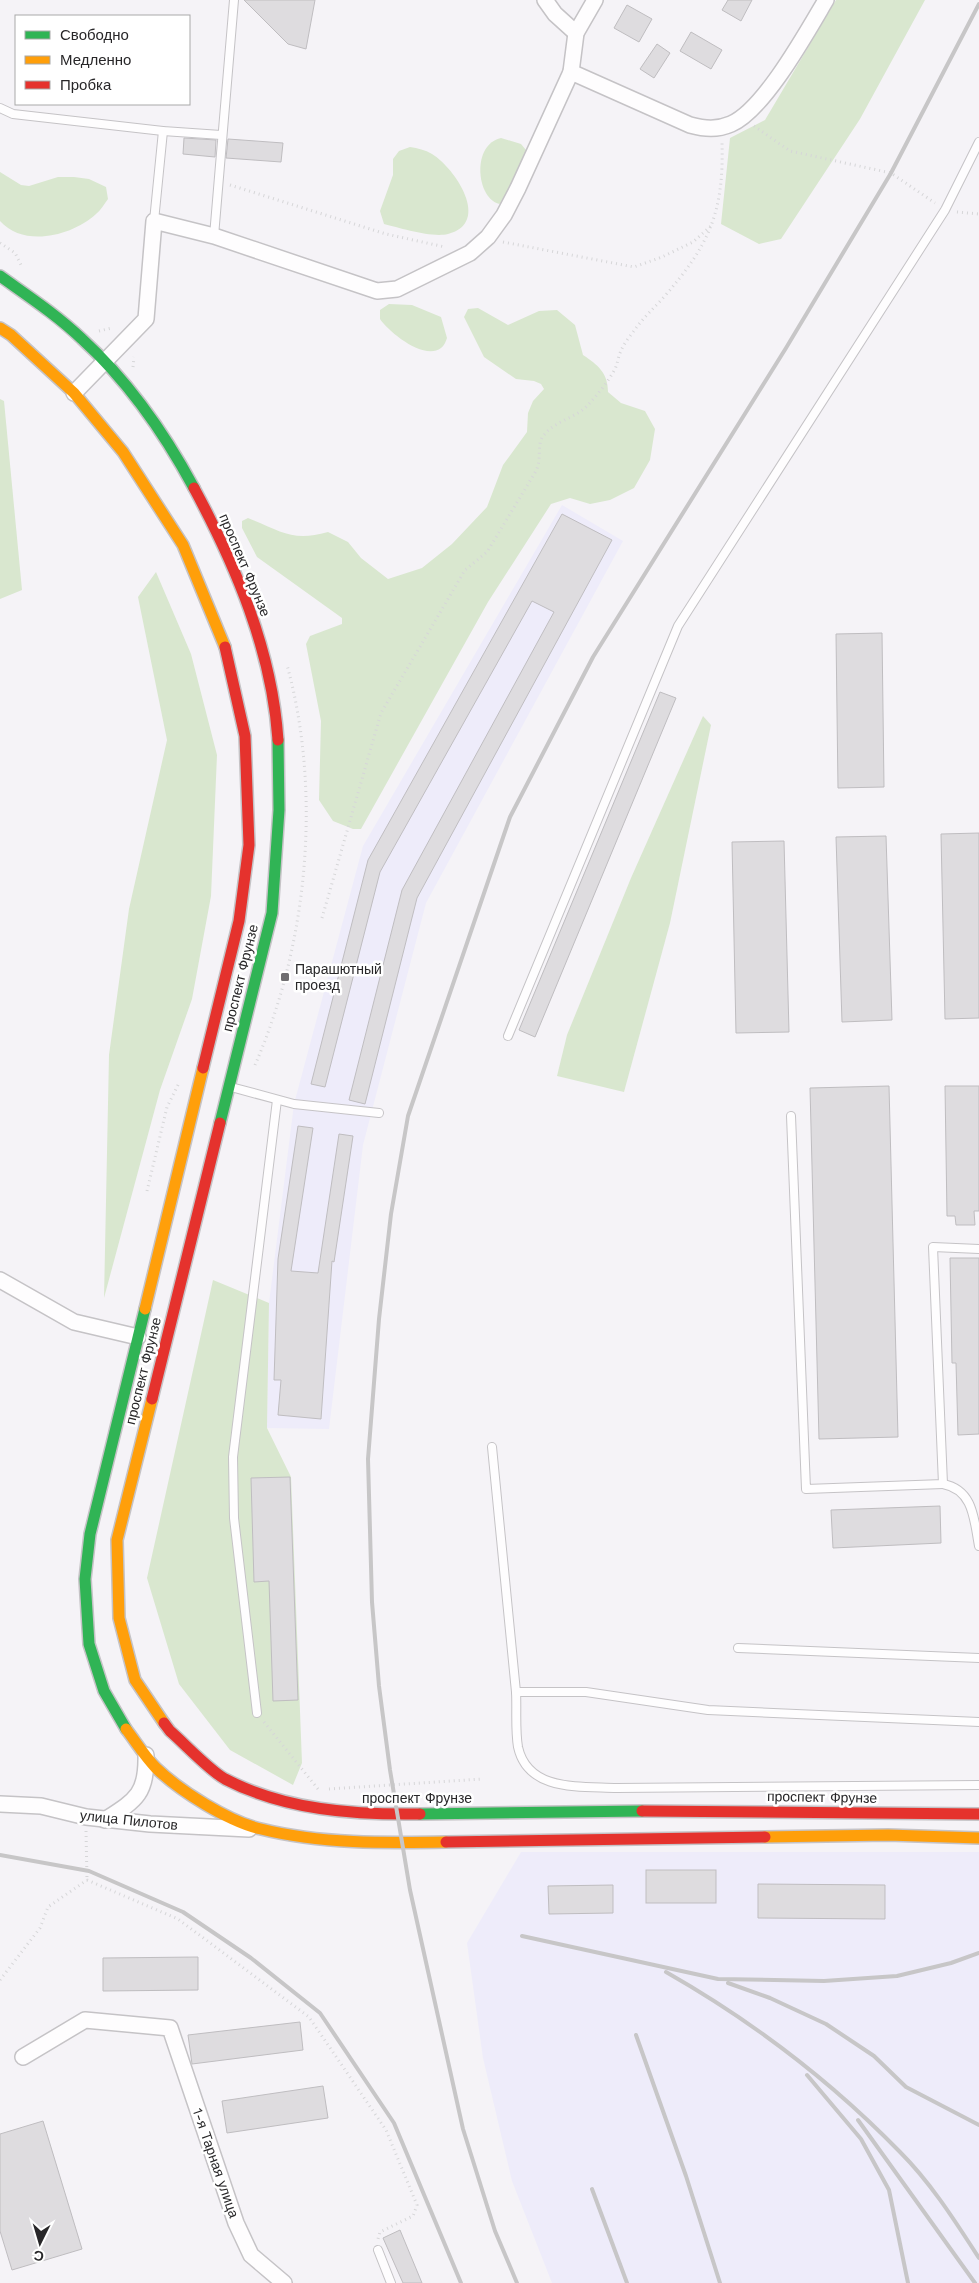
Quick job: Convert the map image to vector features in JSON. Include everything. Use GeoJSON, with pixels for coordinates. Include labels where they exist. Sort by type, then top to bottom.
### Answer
{"type":"FeatureCollection","features":[{"type":"Feature","properties":{"kind":"main road","name":"проспект Фрунзе"},"geometry":{"type":"LineString","coordinates":[[0,276],[57,318],[104,360],[138,401],[181,464],[223,544],[255,626],[274,706],[280,807],[272,913],[117,1540],[118,1618],[135,1680],[170,1731],[224,1778],[287,1803],[367,1815],[681,1811],[979,1814]]}},
{"type":"Feature","properties":{"kind":"main road","name":"проспект Фрунзе"},"geometry":{"type":"LineString","coordinates":[[0,328],[11,335],[74,393],[123,452],[183,545],[224,643],[245,736],[249,845],[239,921],[90,1534],[85,1579],[89,1644],[104,1691],[122,1724],[156,1768],[209,1807],[259,1829],[312,1838],[390,1843],[888,1835],[979,1838]]}},
{"type":"Feature","properties":{"kind":"street"},"geometry":{"type":"LineString","coordinates":[[545,0],[555,14],[576,33]]}},
{"type":"Feature","properties":{"kind":"street"},"geometry":{"type":"LineString","coordinates":[[74,393],[104,360],[146,319],[154,221],[214,236],[377,291],[387,292],[397,289],[470,252],[488,237],[504,215],[518,188],[571,72],[576,33],[595,0]]}},
{"type":"Feature","properties":{"kind":"street"},"geometry":{"type":"LineString","coordinates":[[571,72],[682,122],[708,129],[722,127],[733,123],[756,105],[771,86],[826,0]]}},
{"type":"Feature","properties":{"kind":"street"},"geometry":{"type":"LineString","coordinates":[[0,1280],[74,1322],[138,1337]]}},
{"type":"Feature","properties":{"kind":"street"},"geometry":{"type":"LineString","coordinates":[[105,1820],[131,1804],[141,1792],[147,1777],[146,1755]]}},
{"type":"Feature","properties":{"kind":"street","name":"улица Пилотов"},"geometry":{"type":"LineString","coordinates":[[0,1804],[41,1806],[105,1820],[259,1829]]}},
{"type":"Feature","properties":{"kind":"street","name":"1-я Тарная улица"},"geometry":{"type":"LineString","coordinates":[[23,2057],[85,2020],[170,2028],[236,2223],[250,2255],[284,2283]]}},
{"type":"Feature","properties":{"kind":"lane"},"geometry":{"type":"LineString","coordinates":[[214,236],[221,135],[226,108],[234,0]]}},
{"type":"Feature","properties":{"kind":"lane"},"geometry":{"type":"LineString","coordinates":[[0,108],[13,114],[163,131],[221,135]]}},
{"type":"Feature","properties":{"kind":"lane"},"geometry":{"type":"LineString","coordinates":[[154,221],[163,131]]}},
{"type":"Feature","properties":{"kind":"lane"},"geometry":{"type":"LineString","coordinates":[[508,1036],[678,626],[946,210],[979,142]]}},
{"type":"Feature","properties":{"kind":"lane"},"geometry":{"type":"LineString","coordinates":[[229,1086],[294,1104],[379,1113]]}},
{"type":"Feature","properties":{"kind":"lane"},"geometry":{"type":"LineString","coordinates":[[257,1714],[234,1518],[234,1457],[277,1100]]}},
{"type":"Feature","properties":{"kind":"lane"},"geometry":{"type":"LineString","coordinates":[[791,1116],[806,1489],[942,1484],[951,1486],[966,1496],[970,1504],[979,1546]]}},
{"type":"Feature","properties":{"kind":"lane"},"geometry":{"type":"LineString","coordinates":[[942,1484],[933,1247],[979,1249]]}},
{"type":"Feature","properties":{"kind":"lane"},"geometry":{"type":"LineString","coordinates":[[492,1447],[516,1692],[518,1747],[526,1765],[539,1778],[557,1784],[617,1788],[979,1785]]}},
{"type":"Feature","properties":{"kind":"lane"},"geometry":{"type":"LineString","coordinates":[[738,1648],[979,1658]]}},
{"type":"Feature","properties":{"kind":"lane"},"geometry":{"type":"LineString","coordinates":[[516,1692],[586,1692],[708,1710],[979,1722]]}},
{"type":"Feature","properties":{"kind":"lane"},"geometry":{"type":"LineString","coordinates":[[378,2250],[392,2283]]}},
{"type":"Feature","properties":{"kind":"path"},"geometry":{"type":"LineString","coordinates":[[741,117],[790,151],[891,173],[946,210],[979,214]]}},
{"type":"Feature","properties":{"kind":"path"},"geometry":{"type":"LineString","coordinates":[[322,918],[381,713],[465,570],[487,552],[536,471],[540,462],[539,447],[542,438],[554,426],[586,407],[608,381],[626,343],[637,327],[694,260],[708,238],[713,225],[721,188],[722,127]]}},
{"type":"Feature","properties":{"kind":"path"},"geometry":{"type":"LineString","coordinates":[[218,181],[386,234],[470,252]]}},
{"type":"Feature","properties":{"kind":"path"},"geometry":{"type":"LineString","coordinates":[[488,237],[508,244],[634,267],[662,257],[692,242],[713,225]]}},
{"type":"Feature","properties":{"kind":"path"},"geometry":{"type":"LineString","coordinates":[[0,243],[15,253],[24,270]]}},
{"type":"Feature","properties":{"kind":"path"},"geometry":{"type":"LineString","coordinates":[[257,1714],[318,1790],[482,1779]]}},
{"type":"Feature","properties":{"kind":"path"},"geometry":{"type":"LineString","coordinates":[[86,1817],[86,1880]]}},
{"type":"Feature","properties":{"kind":"path"},"geometry":{"type":"LineString","coordinates":[[0,1980],[40,1928],[48,1907],[86,1880]]}},
{"type":"Feature","properties":{"kind":"path"},"geometry":{"type":"LineString","coordinates":[[86,1880],[178,1920],[309,2017],[386,2130],[417,2205],[413,2216],[380,2232],[378,2250]]}},
{"type":"Feature","properties":{"kind":"shaded area"},"geometry":{"type":"Polygon","coordinates":[[[562,505],[623,541],[426,903],[363,1145],[329,1429],[267,1428],[269,1303],[294,1104],[363,846],[562,505]]]}},
{"type":"Feature","properties":{"kind":"shaded area"},"geometry":{"type":"Polygon","coordinates":[[[521,1852],[979,1852],[979,2283],[552,2283],[512,2181],[483,2058],[467,1943],[521,1852]]]}},
{"type":"Feature","properties":{"kind":"green space"},"geometry":{"type":"Polygon","coordinates":[[[836,0],[925,0],[860,119],[781,239],[759,244],[721,224],[730,138],[765,120],[836,0]]]}},
{"type":"Feature","properties":{"kind":"green space"},"geometry":{"type":"Polygon","coordinates":[[[501,138],[521,144],[526,150],[510,192],[501,204],[493,201],[487,194],[482,184],[480,173],[481,161],[485,151],[491,143],[501,138]]]}},
{"type":"Feature","properties":{"kind":"green space"},"geometry":{"type":"Polygon","coordinates":[[[410,147],[432,154],[441,161],[459,183],[465,195],[468,208],[467,219],[461,228],[448,234],[434,235],[384,224],[380,211],[393,175],[393,159],[399,151],[410,147]]]}},
{"type":"Feature","properties":{"kind":"green space"},"geometry":{"type":"Polygon","coordinates":[[[0,172],[21,185],[29,186],[58,177],[89,179],[106,187],[108,199],[96,214],[74,228],[48,236],[22,234],[10,229],[0,221],[0,172]]]}},
{"type":"Feature","properties":{"kind":"green space"},"geometry":{"type":"Polygon","coordinates":[[[389,304],[412,305],[441,317],[447,338],[443,346],[434,351],[426,351],[408,343],[391,331],[380,319],[380,310],[389,304]]]}},
{"type":"Feature","properties":{"kind":"green space"},"geometry":{"type":"Polygon","coordinates":[[[478,308],[508,325],[539,311],[557,310],[575,325],[583,355],[601,370],[608,385],[608,392],[621,403],[645,411],[655,429],[650,460],[634,488],[610,500],[590,504],[570,498],[551,504],[488,602],[361,829],[353,829],[333,821],[319,800],[321,721],[306,644],[310,636],[342,624],[342,618],[257,557],[242,528],[242,521],[248,518],[287,534],[305,536],[328,532],[348,542],[361,558],[388,579],[422,568],[452,544],[487,507],[503,465],[527,432],[528,413],[533,401],[544,389],[541,384],[534,381],[516,379],[484,357],[464,317],[468,309],[478,308]]]}},
{"type":"Feature","properties":{"kind":"green space"},"geometry":{"type":"Polygon","coordinates":[[[0,399],[4,401],[22,590],[0,599],[0,399]]]}},
{"type":"Feature","properties":{"kind":"green space"},"geometry":{"type":"Polygon","coordinates":[[[156,572],[191,654],[217,755],[211,896],[192,999],[160,1090],[104,1298],[109,1055],[129,909],[167,740],[138,597],[156,572]]]}},
{"type":"Feature","properties":{"kind":"green space"},"geometry":{"type":"Polygon","coordinates":[[[703,716],[711,725],[670,923],[624,1092],[557,1076],[567,1035],[631,878],[703,716]]]}},
{"type":"Feature","properties":{"kind":"green space"},"geometry":{"type":"Polygon","coordinates":[[[213,1280],[269,1303],[267,1428],[291,1477],[302,1763],[293,1785],[230,1750],[179,1684],[147,1578],[213,1280]]]}},
{"type":"Feature","properties":{"kind":"building"},"geometry":{"type":"Polygon","coordinates":[[[244,0],[315,0],[306,49],[288,44],[244,0]]]}},
{"type":"Feature","properties":{"kind":"building"},"geometry":{"type":"Polygon","coordinates":[[[728,0],[752,0],[741,21],[722,10],[728,0]]]}},
{"type":"Feature","properties":{"kind":"building"},"geometry":{"type":"Polygon","coordinates":[[[627,5],[652,19],[639,42],[614,28],[627,5]]]}},
{"type":"Feature","properties":{"kind":"building"},"geometry":{"type":"Polygon","coordinates":[[[691,32],[722,50],[711,69],[680,51],[691,32]]]}},
{"type":"Feature","properties":{"kind":"building"},"geometry":{"type":"Polygon","coordinates":[[[657,44],[670,53],[654,78],[640,69],[657,44]]]}},
{"type":"Feature","properties":{"kind":"building"},"geometry":{"type":"Polygon","coordinates":[[[184,138],[216,140],[215,157],[183,154],[184,138]]]}},
{"type":"Feature","properties":{"kind":"building"},"geometry":{"type":"Polygon","coordinates":[[[228,139],[283,143],[281,162],[226,158],[228,139]]]}},
{"type":"Feature","properties":{"kind":"building"},"geometry":{"type":"Polygon","coordinates":[[[562,514],[612,540],[417,898],[365,1104],[349,1100],[402,890],[554,612],[532,601],[380,872],[325,1087],[311,1084],[368,860],[562,514]]]}},
{"type":"Feature","properties":{"kind":"building"},"geometry":{"type":"Polygon","coordinates":[[[882,633],[884,787],[838,788],[836,634],[882,633]]]}},
{"type":"Feature","properties":{"kind":"building"},"geometry":{"type":"Polygon","coordinates":[[[660,692],[676,698],[535,1037],[519,1030],[660,692]]]}},
{"type":"Feature","properties":{"kind":"building"},"geometry":{"type":"Polygon","coordinates":[[[979,833],[979,1018],[945,1019],[941,834],[979,833]]]}},
{"type":"Feature","properties":{"kind":"building"},"geometry":{"type":"Polygon","coordinates":[[[886,836],[892,1020],[842,1022],[836,837],[886,836]]]}},
{"type":"Feature","properties":{"kind":"building"},"geometry":{"type":"Polygon","coordinates":[[[784,841],[789,1032],[736,1033],[732,842],[784,841]]]}},
{"type":"Feature","properties":{"kind":"building"},"geometry":{"type":"Polygon","coordinates":[[[889,1086],[898,1437],[819,1439],[810,1088],[889,1086]]]}},
{"type":"Feature","properties":{"kind":"building"},"geometry":{"type":"Polygon","coordinates":[[[945,1086],[979,1086],[979,1211],[974,1211],[975,1225],[956,1225],[955,1216],[947,1216],[945,1086]]]}},
{"type":"Feature","properties":{"kind":"building"},"geometry":{"type":"Polygon","coordinates":[[[298,1126],[313,1128],[291,1271],[318,1273],[339,1134],[353,1136],[334,1262],[332,1261],[321,1419],[278,1415],[281,1380],[274,1380],[278,1259],[298,1126]]]}},
{"type":"Feature","properties":{"kind":"building"},"geometry":{"type":"Polygon","coordinates":[[[950,1258],[979,1258],[979,1434],[958,1435],[956,1363],[952,1363],[950,1258]]]}},
{"type":"Feature","properties":{"kind":"building"},"geometry":{"type":"Polygon","coordinates":[[[290,1477],[298,1700],[273,1701],[269,1581],[254,1582],[251,1478],[290,1477]]]}},
{"type":"Feature","properties":{"kind":"building"},"geometry":{"type":"Polygon","coordinates":[[[940,1506],[941,1543],[833,1548],[831,1510],[940,1506]]]}},
{"type":"Feature","properties":{"kind":"building"},"geometry":{"type":"Polygon","coordinates":[[[646,1870],[716,1870],[716,1903],[646,1903],[646,1870]]]}},
{"type":"Feature","properties":{"kind":"building"},"geometry":{"type":"Polygon","coordinates":[[[758,1884],[885,1885],[885,1919],[758,1918],[758,1884]]]}},
{"type":"Feature","properties":{"kind":"building"},"geometry":{"type":"Polygon","coordinates":[[[613,1885],[613,1913],[549,1914],[548,1886],[613,1885]]]}},
{"type":"Feature","properties":{"kind":"building"},"geometry":{"type":"Polygon","coordinates":[[[198,1957],[198,1990],[103,1991],[103,1958],[198,1957]]]}},
{"type":"Feature","properties":{"kind":"building"},"geometry":{"type":"Polygon","coordinates":[[[300,2022],[303,2050],[192,2064],[188,2035],[300,2022]]]}},
{"type":"Feature","properties":{"kind":"building"},"geometry":{"type":"Polygon","coordinates":[[[323,2086],[328,2118],[227,2133],[222,2101],[323,2086]]]}},
{"type":"Feature","properties":{"kind":"building"},"geometry":{"type":"Polygon","coordinates":[[[43,2121],[82,2249],[12,2270],[0,2231],[0,2134],[43,2121]]]}},
{"type":"Feature","properties":{"kind":"building"},"geometry":{"type":"Polygon","coordinates":[[[400,2230],[422,2283],[403,2283],[383,2238],[400,2230]]]}},
{"type":"Feature","properties":{"kind":"railway"},"geometry":{"type":"LineString","coordinates":[[517,2283],[495,2231],[463,2129],[410,1890],[390,1770],[379,1686],[372,1602],[368,1459],[379,1319],[391,1214],[408,1116],[510,817],[593,657],[786,348],[891,173],[979,4]]}},
{"type":"Feature","properties":{"kind":"railway"},"geometry":{"type":"LineString","coordinates":[[0,1855],[89,1871],[183,1912],[251,1958],[320,2013],[394,2123],[461,2283]]}},
{"type":"Feature","properties":{"kind":"railway"},"geometry":{"type":"LineString","coordinates":[[522,1936],[718,1979],[824,1981],[897,1976],[951,1963],[979,1953]]}},
{"type":"Feature","properties":{"kind":"railway"},"geometry":{"type":"LineString","coordinates":[[666,1972],[760,2032],[818,2077],[874,2126],[922,2176],[979,2258]]}},
{"type":"Feature","properties":{"kind":"railway"},"geometry":{"type":"LineString","coordinates":[[728,1983],[770,1998],[826,2024],[874,2056],[906,2087],[979,2125]]}},
{"type":"Feature","properties":{"kind":"railway"},"geometry":{"type":"LineString","coordinates":[[636,2035],[686,2176],[720,2283]]}},
{"type":"Feature","properties":{"kind":"railway"},"geometry":{"type":"LineString","coordinates":[[807,2075],[861,2139],[889,2190],[908,2283]]}},
{"type":"Feature","properties":{"kind":"railway"},"geometry":{"type":"LineString","coordinates":[[858,2120],[975,2283]]}},
{"type":"Feature","properties":{"kind":"railway"},"geometry":{"type":"LineString","coordinates":[[592,2189],[627,2283]]}},
{"type":"Feature","properties":{"kind":"traffic: fast"},"geometry":{"type":"LineString","coordinates":[[0,276],[63,322],[99,355],[130,390],[158,428],[194,488]]}},
{"type":"Feature","properties":{"kind":"traffic: fast"},"geometry":{"type":"LineString","coordinates":[[220,1123],[272,913],[279,810],[278,740]]}},
{"type":"Feature","properties":{"kind":"traffic: fast"},"geometry":{"type":"LineString","coordinates":[[126,1729],[104,1691],[89,1644],[85,1579],[90,1534],[145,1309]]}},
{"type":"Feature","properties":{"kind":"traffic: fast"},"geometry":{"type":"LineString","coordinates":[[420,1814],[642,1811]]}},
{"type":"Feature","properties":{"kind":"traffic: slow"},"geometry":{"type":"LineString","coordinates":[[0,328],[11,335],[74,393],[123,452],[183,545],[225,647]]}},
{"type":"Feature","properties":{"kind":"traffic: slow"},"geometry":{"type":"LineString","coordinates":[[145,1309],[203,1068]]}},
{"type":"Feature","properties":{"kind":"traffic: slow"},"geometry":{"type":"LineString","coordinates":[[152,1399],[117,1540],[119,1618],[135,1680],[164,1723]]}},
{"type":"Feature","properties":{"kind":"traffic: slow"},"geometry":{"type":"LineString","coordinates":[[126,1729],[148,1759],[166,1777],[191,1796],[220,1813],[248,1825],[307,1838],[353,1842],[446,1842]]}},
{"type":"Feature","properties":{"kind":"traffic: slow"},"geometry":{"type":"LineString","coordinates":[[765,1837],[888,1835],[979,1838]]}},
{"type":"Feature","properties":{"kind":"traffic: jam"},"geometry":{"type":"LineString","coordinates":[[194,488],[224,548],[250,610],[268,674],[278,740]]}},
{"type":"Feature","properties":{"kind":"traffic: jam"},"geometry":{"type":"LineString","coordinates":[[203,1068],[239,921],[249,845],[245,736],[225,647]]}},
{"type":"Feature","properties":{"kind":"traffic: jam"},"geometry":{"type":"LineString","coordinates":[[152,1399],[220,1123]]}},
{"type":"Feature","properties":{"kind":"traffic: jam"},"geometry":{"type":"LineString","coordinates":[[164,1723],[170,1731],[212,1770],[225,1779],[272,1798],[320,1809],[345,1812],[420,1814]]}},
{"type":"Feature","properties":{"kind":"traffic: jam"},"geometry":{"type":"LineString","coordinates":[[642,1811],[979,1814]]}},
{"type":"Feature","properties":{"kind":"traffic: jam"},"geometry":{"type":"LineString","coordinates":[[446,1842],[765,1837]]}},
{"type":"Feature","properties":{"kind":"place","name":"Парашютный проезд"},"geometry":{"type":"Point","coordinates":[285,977]}}]}
